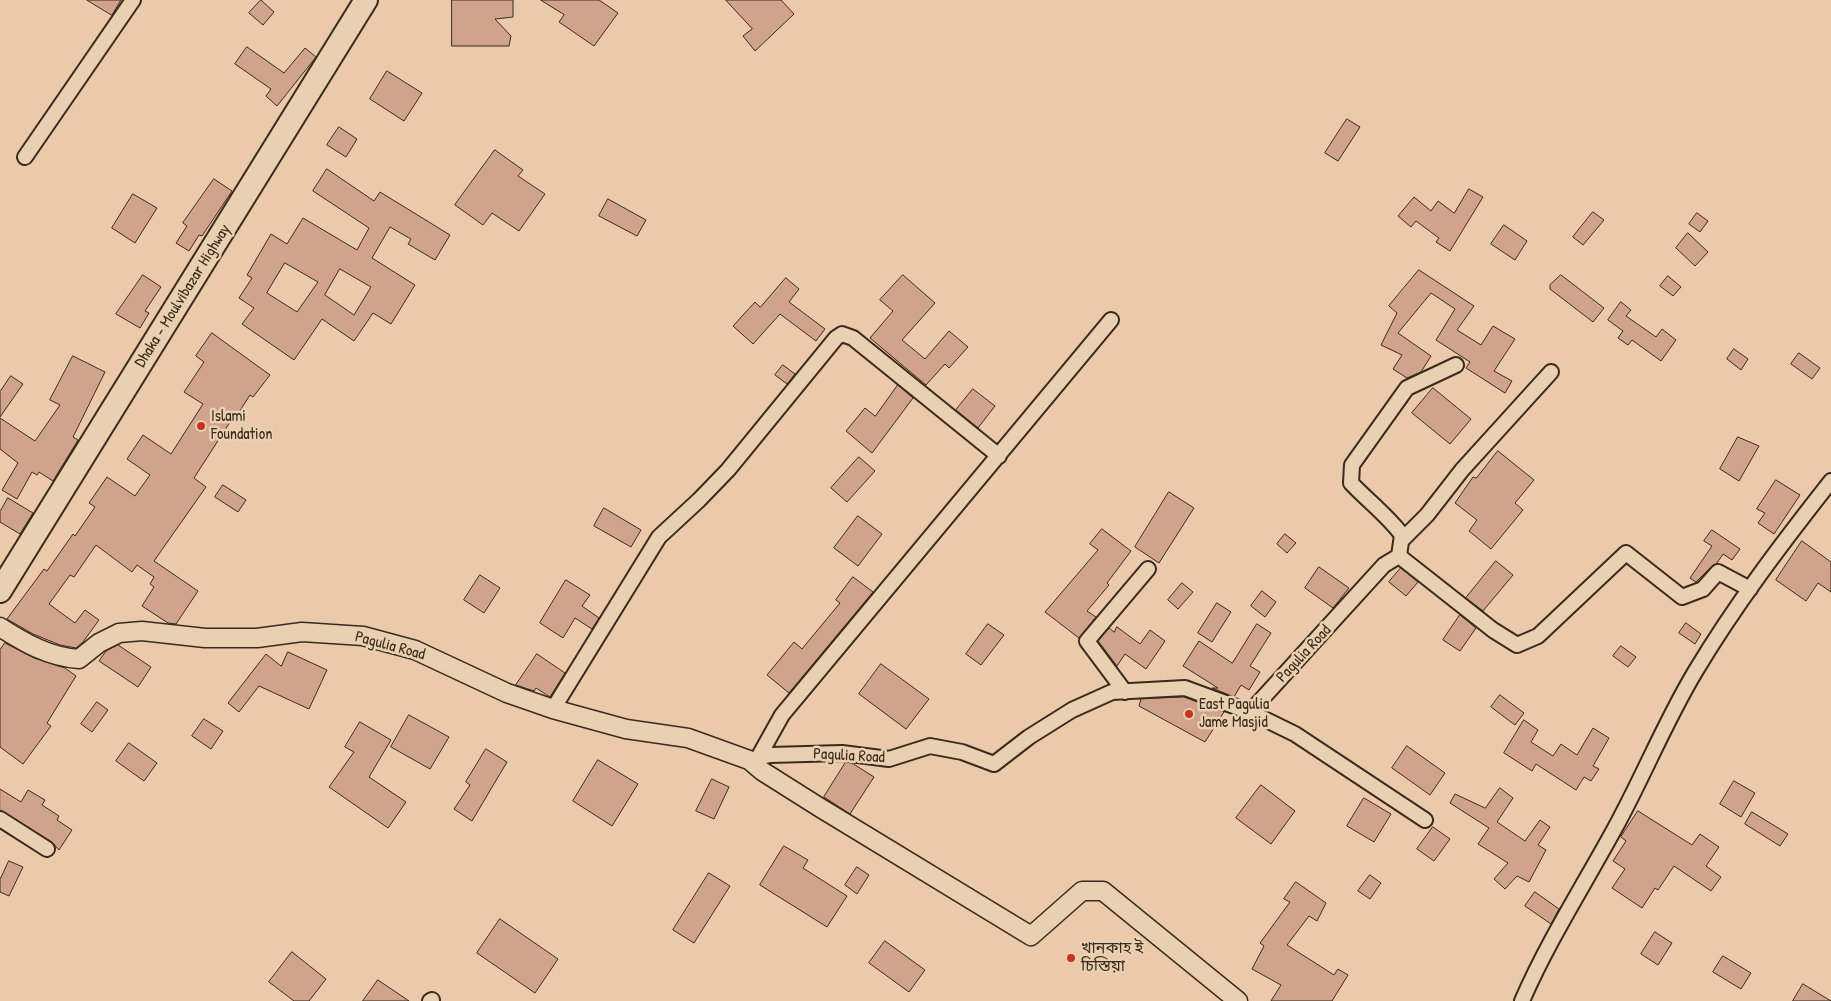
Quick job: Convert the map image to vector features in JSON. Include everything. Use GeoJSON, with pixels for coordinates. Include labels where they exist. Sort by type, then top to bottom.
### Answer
{"type":"FeatureCollection","features":[{"type":"Feature","properties":{"kind":"highway","name":"Dhaka - Moulvibazar Highway"},"geometry":{"type":"LineString","coordinates":[[0,591],[366,0]]}},
{"type":"Feature","properties":{"kind":"street"},"geometry":{"type":"LineString","coordinates":[[25,157],[133,0]]}},
{"type":"Feature","properties":{"kind":"street"},"geometry":{"type":"LineString","coordinates":[[754,759],[782,715],[1111,320]]}},
{"type":"Feature","properties":{"kind":"street"},"geometry":{"type":"LineString","coordinates":[[553,709],[659,537],[700,500],[728,470],[836,338],[842,334],[853,338],[999,456]]}},
{"type":"Feature","properties":{"kind":"street"},"geometry":{"type":"LineString","coordinates":[[1456,365],[1407,388],[1352,464],[1351,483],[1371,505],[1388,517],[1402,535],[1399,556],[1493,630],[1517,645],[1538,636],[1626,553],[1682,597],[1703,589],[1718,572],[1750,589]]}},
{"type":"Feature","properties":{"kind":"street"},"geometry":{"type":"LineString","coordinates":[[1402,540],[1427,515],[1462,470],[1551,372]]}},
{"type":"Feature","properties":{"kind":"street"},"geometry":{"type":"LineString","coordinates":[[1522,1001],[1543,954],[1630,801],[1694,673],[1770,559],[1831,481]]}},
{"type":"Feature","properties":{"kind":"street","name":"Pagulia Road"},"geometry":{"type":"LineString","coordinates":[[0,627],[37,649],[60,658],[79,660],[99,644],[120,633],[142,630],[205,638],[257,638],[302,632],[364,636],[415,650],[507,693],[553,709],[626,729],[688,738],[754,759],[770,755],[842,753],[889,759],[930,746],[962,752],[994,764],[1030,737],[1072,710],[1112,692],[1185,688],[1250,712],[1384,566],[1399,556]]}},
{"type":"Feature","properties":{"kind":"street"},"geometry":{"type":"LineString","coordinates":[[1125,692],[1087,641],[1148,569]]}},
{"type":"Feature","properties":{"kind":"street"},"geometry":{"type":"LineString","coordinates":[[1250,712],[1295,734],[1425,820]]}},
{"type":"Feature","properties":{"kind":"street","name":"Pagulia Road"},"geometry":{"type":"LineString","coordinates":[[754,759],[762,771],[1031,936],[1082,891],[1103,891],[1238,1001]]}},
{"type":"Feature","properties":{"kind":"street"},"geometry":{"type":"LineString","coordinates":[[0,819],[47,848]]}},
{"type":"Feature","properties":{"kind":"building"},"geometry":{"type":"Polygon","coordinates":[[[87,0],[121,0],[112,15],[87,0]]]}},
{"type":"Feature","properties":{"kind":"building"},"geometry":{"type":"Polygon","coordinates":[[[261,0],[274,12],[263,25],[249,13],[261,0]]]}},
{"type":"Feature","properties":{"kind":"building"},"geometry":{"type":"Polygon","coordinates":[[[452,0],[513,0],[513,17],[495,19],[511,36],[509,46],[452,46],[452,0]]]}},
{"type":"Feature","properties":{"kind":"building"},"geometry":{"type":"Polygon","coordinates":[[[541,0],[599,0],[618,13],[594,46],[559,22],[564,15],[541,0]]]}},
{"type":"Feature","properties":{"kind":"building"},"geometry":{"type":"Polygon","coordinates":[[[726,0],[781,0],[794,14],[755,51],[743,36],[752,29],[726,0]]]}},
{"type":"Feature","properties":{"kind":"building"},"geometry":{"type":"Polygon","coordinates":[[[247,47],[284,73],[305,48],[316,57],[277,106],[266,96],[271,89],[235,64],[247,47]]]}},
{"type":"Feature","properties":{"kind":"building"},"geometry":{"type":"Polygon","coordinates":[[[387,71],[422,93],[404,121],[370,99],[387,71]]]}},
{"type":"Feature","properties":{"kind":"building"},"geometry":{"type":"Polygon","coordinates":[[[1347,119],[1360,127],[1338,161],[1325,153],[1347,119]]]}},
{"type":"Feature","properties":{"kind":"building"},"geometry":{"type":"Polygon","coordinates":[[[339,127],[357,139],[346,157],[327,145],[339,127]]]}},
{"type":"Feature","properties":{"kind":"building"},"geometry":{"type":"Polygon","coordinates":[[[495,150],[523,170],[518,176],[545,194],[519,231],[492,213],[483,225],[455,205],[495,150]]]}},
{"type":"Feature","properties":{"kind":"building"},"geometry":{"type":"Polygon","coordinates":[[[327,169],[374,201],[380,192],[450,235],[435,260],[408,244],[411,239],[390,227],[372,258],[415,285],[391,324],[373,313],[354,341],[322,319],[294,360],[242,324],[254,308],[239,298],[252,278],[247,275],[271,234],[287,244],[303,218],[357,250],[369,228],[313,191],[327,169]],[[285,263],[267,293],[297,312],[318,282],[285,263]],[[340,269],[325,295],[354,315],[371,287],[340,269]]]}},
{"type":"Feature","properties":{"kind":"building"},"geometry":{"type":"Polygon","coordinates":[[[214,179],[232,191],[202,236],[199,235],[189,251],[176,243],[187,226],[183,223],[214,179]]]}},
{"type":"Feature","properties":{"kind":"building"},"geometry":{"type":"Polygon","coordinates":[[[1469,189],[1483,197],[1450,251],[1436,242],[1439,238],[1416,221],[1411,227],[1398,216],[1414,197],[1431,211],[1438,201],[1454,213],[1469,189]]]}},
{"type":"Feature","properties":{"kind":"building"},"geometry":{"type":"Polygon","coordinates":[[[133,194],[157,208],[135,243],[112,228],[133,194]]]}},
{"type":"Feature","properties":{"kind":"building"},"geometry":{"type":"Polygon","coordinates":[[[608,199],[646,220],[637,236],[599,216],[608,199]]]}},
{"type":"Feature","properties":{"kind":"building"},"geometry":{"type":"Polygon","coordinates":[[[1593,212],[1604,220],[1583,245],[1573,237],[1593,212]]]}},
{"type":"Feature","properties":{"kind":"building"},"geometry":{"type":"Polygon","coordinates":[[[1697,213],[1708,221],[1700,232],[1689,224],[1697,213]]]}},
{"type":"Feature","properties":{"kind":"building"},"geometry":{"type":"Polygon","coordinates":[[[1504,225],[1527,241],[1515,260],[1491,244],[1504,225]]]}},
{"type":"Feature","properties":{"kind":"building"},"geometry":{"type":"Polygon","coordinates":[[[1688,233],[1708,252],[1695,266],[1676,248],[1688,233]]]}},
{"type":"Feature","properties":{"kind":"building"},"geometry":{"type":"Polygon","coordinates":[[[1419,270],[1474,306],[1457,330],[1481,345],[1493,326],[1515,339],[1494,371],[1512,381],[1505,393],[1466,368],[1470,362],[1436,340],[1455,309],[1431,293],[1398,333],[1431,356],[1421,372],[1407,378],[1393,369],[1402,355],[1381,345],[1397,313],[1389,306],[1419,270]]]}},
{"type":"Feature","properties":{"kind":"building"},"geometry":{"type":"Polygon","coordinates":[[[143,275],[161,287],[145,311],[149,313],[140,328],[116,314],[143,275]]]}},
{"type":"Feature","properties":{"kind":"building"},"geometry":{"type":"Polygon","coordinates":[[[903,275],[935,303],[902,340],[925,359],[949,331],[968,347],[949,368],[945,364],[926,385],[870,338],[893,311],[880,300],[903,275]]]}},
{"type":"Feature","properties":{"kind":"building"},"geometry":{"type":"Polygon","coordinates":[[[1561,275],[1604,308],[1593,322],[1550,289],[1550,285],[1561,275]]]}},
{"type":"Feature","properties":{"kind":"building"},"geometry":{"type":"Polygon","coordinates":[[[1668,276],[1681,287],[1673,296],[1660,286],[1668,276]]]}},
{"type":"Feature","properties":{"kind":"building"},"geometry":{"type":"Polygon","coordinates":[[[786,278],[799,289],[789,302],[825,329],[816,341],[780,314],[753,344],[733,326],[755,302],[760,307],[786,278]]]}},
{"type":"Feature","properties":{"kind":"building"},"geometry":{"type":"Polygon","coordinates":[[[1621,302],[1631,310],[1626,316],[1656,337],[1662,329],[1676,340],[1661,361],[1632,340],[1628,345],[1618,338],[1623,331],[1608,320],[1621,302]]]}},
{"type":"Feature","properties":{"kind":"building"},"geometry":{"type":"Polygon","coordinates":[[[212,333],[270,375],[253,397],[250,395],[232,423],[230,422],[194,478],[206,487],[154,561],[198,591],[176,624],[168,623],[142,606],[154,587],[150,584],[154,577],[137,565],[132,572],[96,545],[74,577],[70,575],[49,604],[75,623],[85,610],[99,620],[83,642],[76,648],[60,645],[33,634],[7,619],[44,569],[47,571],[73,534],[75,536],[95,507],[89,503],[107,477],[135,496],[150,475],[127,459],[143,435],[171,454],[203,404],[184,392],[204,362],[196,356],[212,333]]]}},
{"type":"Feature","properties":{"kind":"building"},"geometry":{"type":"Polygon","coordinates":[[[1734,349],[1748,359],[1741,370],[1727,359],[1734,349]]]}},
{"type":"Feature","properties":{"kind":"building"},"geometry":{"type":"Polygon","coordinates":[[[1799,353],[1820,368],[1812,379],[1791,364],[1799,353]]]}},
{"type":"Feature","properties":{"kind":"building"},"geometry":{"type":"Polygon","coordinates":[[[73,356],[105,372],[73,437],[78,440],[53,481],[39,472],[37,475],[32,472],[17,499],[2,490],[18,463],[0,449],[0,418],[35,441],[60,405],[50,400],[73,356]]]}},
{"type":"Feature","properties":{"kind":"building"},"geometry":{"type":"Polygon","coordinates":[[[783,365],[795,374],[787,384],[775,375],[783,365]]]}},
{"type":"Feature","properties":{"kind":"building"},"geometry":{"type":"Polygon","coordinates":[[[11,376],[23,384],[0,417],[0,392],[11,376]]]}},
{"type":"Feature","properties":{"kind":"building"},"geometry":{"type":"Polygon","coordinates":[[[898,385],[913,398],[872,453],[846,431],[865,408],[875,416],[898,385]]]}},
{"type":"Feature","properties":{"kind":"building"},"geometry":{"type":"Polygon","coordinates":[[[1433,388],[1471,419],[1450,444],[1412,413],[1433,388]]]}},
{"type":"Feature","properties":{"kind":"building"},"geometry":{"type":"Polygon","coordinates":[[[973,389],[995,406],[978,428],[956,410],[973,389]]]}},
{"type":"Feature","properties":{"kind":"building"},"geometry":{"type":"Polygon","coordinates":[[[1738,437],[1759,446],[1739,481],[1720,469],[1738,437]]]}},
{"type":"Feature","properties":{"kind":"building"},"geometry":{"type":"Polygon","coordinates":[[[1498,451],[1534,480],[1515,503],[1523,510],[1491,549],[1469,531],[1477,520],[1455,503],[1473,477],[1476,478],[1498,451]]]}},
{"type":"Feature","properties":{"kind":"building"},"geometry":{"type":"Polygon","coordinates":[[[859,457],[875,471],[847,502],[831,488],[859,457]]]}},
{"type":"Feature","properties":{"kind":"building"},"geometry":{"type":"Polygon","coordinates":[[[1776,480],[1800,495],[1774,534],[1758,523],[1765,513],[1757,509],[1776,480]]]}},
{"type":"Feature","properties":{"kind":"building"},"geometry":{"type":"Polygon","coordinates":[[[223,485],[246,500],[238,512],[215,497],[223,485]]]}},
{"type":"Feature","properties":{"kind":"building"},"geometry":{"type":"Polygon","coordinates":[[[1169,492],[1194,508],[1159,563],[1135,547],[1169,492]]]}},
{"type":"Feature","properties":{"kind":"building"},"geometry":{"type":"Polygon","coordinates":[[[8,498],[33,513],[20,534],[0,522],[0,512],[8,498]]]}},
{"type":"Feature","properties":{"kind":"building"},"geometry":{"type":"Polygon","coordinates":[[[604,508],[641,530],[631,547],[594,526],[604,508]]]}},
{"type":"Feature","properties":{"kind":"building"},"geometry":{"type":"Polygon","coordinates":[[[858,516],[882,534],[858,566],[834,548],[858,516]]]}},
{"type":"Feature","properties":{"kind":"building"},"geometry":{"type":"Polygon","coordinates":[[[1102,529],[1131,551],[1107,583],[1109,585],[1087,611],[1096,617],[1079,638],[1045,612],[1098,550],[1090,544],[1102,529]]]}},
{"type":"Feature","properties":{"kind":"building"},"geometry":{"type":"Polygon","coordinates":[[[1712,530],[1740,549],[1732,560],[1723,554],[1717,563],[1696,582],[1690,578],[1712,546],[1704,541],[1712,530]]]}},
{"type":"Feature","properties":{"kind":"building"},"geometry":{"type":"Polygon","coordinates":[[[1285,534],[1296,543],[1287,553],[1277,544],[1285,534]]]}},
{"type":"Feature","properties":{"kind":"building"},"geometry":{"type":"Polygon","coordinates":[[[1802,541],[1831,562],[1831,592],[1818,583],[1806,601],[1776,580],[1802,541]]]}},
{"type":"Feature","properties":{"kind":"building"},"geometry":{"type":"Polygon","coordinates":[[[1496,561],[1513,575],[1483,611],[1466,598],[1496,561]]]}},
{"type":"Feature","properties":{"kind":"building"},"geometry":{"type":"Polygon","coordinates":[[[1319,567],[1349,588],[1333,608],[1305,588],[1319,567]]]}},
{"type":"Feature","properties":{"kind":"building"},"geometry":{"type":"Polygon","coordinates":[[[1401,568],[1418,582],[1406,596],[1389,582],[1401,568]]]}},
{"type":"Feature","properties":{"kind":"building"},"geometry":{"type":"Polygon","coordinates":[[[480,575],[500,588],[484,613],[464,600],[480,575]]]}},
{"type":"Feature","properties":{"kind":"building"},"geometry":{"type":"Polygon","coordinates":[[[853,577],[873,592],[789,693],[767,675],[794,642],[802,649],[840,603],[836,600],[853,577]]]}},
{"type":"Feature","properties":{"kind":"building"},"geometry":{"type":"Polygon","coordinates":[[[566,580],[590,595],[582,606],[599,618],[592,629],[575,618],[563,638],[540,623],[566,580]]]}},
{"type":"Feature","properties":{"kind":"building"},"geometry":{"type":"Polygon","coordinates":[[[1182,583],[1193,592],[1178,609],[1168,600],[1182,583]]]}},
{"type":"Feature","properties":{"kind":"building"},"geometry":{"type":"Polygon","coordinates":[[[1262,591],[1276,602],[1265,617],[1251,606],[1262,591]]]}},
{"type":"Feature","properties":{"kind":"building"},"geometry":{"type":"Polygon","coordinates":[[[1217,603],[1231,612],[1212,642],[1198,633],[1217,603]]]}},
{"type":"Feature","properties":{"kind":"building"},"geometry":{"type":"Polygon","coordinates":[[[1460,615],[1476,628],[1460,651],[1443,640],[1460,615]]]}},
{"type":"Feature","properties":{"kind":"building"},"geometry":{"type":"Polygon","coordinates":[[[1686,623],[1701,634],[1695,644],[1679,633],[1686,623]]]}},
{"type":"Feature","properties":{"kind":"building"},"geometry":{"type":"Polygon","coordinates":[[[988,624],[1004,635],[981,665],[966,654],[988,624]]]}},
{"type":"Feature","properties":{"kind":"building"},"geometry":{"type":"Polygon","coordinates":[[[1257,624],[1271,633],[1250,666],[1260,672],[1249,690],[1241,685],[1234,697],[1212,688],[1218,688],[1183,666],[1199,641],[1232,663],[1257,624]]]}},
{"type":"Feature","properties":{"kind":"building"},"geometry":{"type":"Polygon","coordinates":[[[1117,627],[1140,644],[1150,630],[1165,641],[1146,669],[1125,654],[1117,666],[1098,641],[1109,628],[1114,632],[1117,627]]]}},
{"type":"Feature","properties":{"kind":"building"},"geometry":{"type":"Polygon","coordinates":[[[5,643],[34,658],[65,668],[76,676],[47,723],[51,726],[23,764],[0,747],[0,650],[5,643]]]}},
{"type":"Feature","properties":{"kind":"building"},"geometry":{"type":"Polygon","coordinates":[[[118,645],[151,667],[138,687],[99,661],[106,651],[118,645]]]}},
{"type":"Feature","properties":{"kind":"building"},"geometry":{"type":"Polygon","coordinates":[[[1621,646],[1636,657],[1628,667],[1613,656],[1621,646]]]}},
{"type":"Feature","properties":{"kind":"building"},"geometry":{"type":"Polygon","coordinates":[[[288,652],[327,670],[309,709],[259,686],[239,712],[228,703],[266,654],[281,666],[288,652]]]}},
{"type":"Feature","properties":{"kind":"building"},"geometry":{"type":"Polygon","coordinates":[[[537,654],[565,673],[550,697],[536,688],[534,691],[516,685],[537,654]]]}},
{"type":"Feature","properties":{"kind":"building"},"geometry":{"type":"Polygon","coordinates":[[[881,664],[929,699],[906,729],[859,694],[881,664]]]}},
{"type":"Feature","properties":{"kind":"building"},"geometry":{"type":"Polygon","coordinates":[[[1500,695],[1524,713],[1515,725],[1491,707],[1500,695]]]}},
{"type":"Feature","properties":{"kind":"building","name":"East Pagulia Jame Masjid"},"geometry":{"type":"Polygon","coordinates":[[[1184,697],[1224,712],[1205,742],[1139,706],[1141,699],[1184,697]]]}},
{"type":"Feature","properties":{"kind":"building"},"geometry":{"type":"Polygon","coordinates":[[[97,702],[108,710],[92,732],[81,724],[97,702]]]}},
{"type":"Feature","properties":{"kind":"building"},"geometry":{"type":"Polygon","coordinates":[[[409,715],[449,737],[430,769],[391,747],[409,715]]]}},
{"type":"Feature","properties":{"kind":"building"},"geometry":{"type":"Polygon","coordinates":[[[204,719],[223,731],[211,749],[192,736],[204,719]]]}},
{"type":"Feature","properties":{"kind":"building"},"geometry":{"type":"Polygon","coordinates":[[[1524,720],[1538,730],[1531,742],[1553,756],[1561,744],[1577,755],[1593,728],[1609,738],[1593,766],[1599,769],[1591,781],[1584,777],[1576,790],[1536,764],[1532,771],[1504,753],[1524,720]]]}},
{"type":"Feature","properties":{"kind":"building"},"geometry":{"type":"Polygon","coordinates":[[[360,722],[391,740],[369,777],[406,802],[388,828],[329,787],[354,752],[345,747],[360,722]]]}},
{"type":"Feature","properties":{"kind":"building"},"geometry":{"type":"Polygon","coordinates":[[[129,743],[157,763],[144,781],[116,761],[129,743]]]}},
{"type":"Feature","properties":{"kind":"building"},"geometry":{"type":"Polygon","coordinates":[[[1407,746],[1445,773],[1430,795],[1392,768],[1407,746]]]}},
{"type":"Feature","properties":{"kind":"building"},"geometry":{"type":"Polygon","coordinates":[[[486,749],[507,762],[472,821],[454,809],[470,785],[466,782],[486,749]]]}},
{"type":"Feature","properties":{"kind":"building"},"geometry":{"type":"Polygon","coordinates":[[[598,760],[638,784],[612,826],[573,801],[598,760]]]}},
{"type":"Feature","properties":{"kind":"building"},"geometry":{"type":"Polygon","coordinates":[[[846,762],[852,763],[874,777],[850,814],[824,797],[846,762]]]}},
{"type":"Feature","properties":{"kind":"building"},"geometry":{"type":"Polygon","coordinates":[[[712,779],[729,787],[714,819],[696,811],[712,779]]]}},
{"type":"Feature","properties":{"kind":"building"},"geometry":{"type":"Polygon","coordinates":[[[1734,781],[1755,793],[1741,817],[1720,804],[1734,781]]]}},
{"type":"Feature","properties":{"kind":"building"},"geometry":{"type":"Polygon","coordinates":[[[1261,785],[1295,811],[1271,844],[1236,818],[1261,785]]]}},
{"type":"Feature","properties":{"kind":"building"},"geometry":{"type":"Polygon","coordinates":[[[1500,788],[1513,798],[1497,822],[1525,841],[1540,820],[1550,827],[1538,845],[1546,850],[1529,882],[1517,876],[1505,889],[1494,879],[1508,863],[1478,844],[1489,828],[1450,803],[1455,794],[1485,808],[1500,788]]]}},
{"type":"Feature","properties":{"kind":"building"},"geometry":{"type":"Polygon","coordinates":[[[0,789],[21,802],[28,790],[45,800],[42,805],[59,816],[57,820],[72,830],[59,850],[52,842],[0,810],[0,789]]]}},
{"type":"Feature","properties":{"kind":"building"},"geometry":{"type":"Polygon","coordinates":[[[1364,798],[1391,814],[1374,842],[1347,826],[1364,798]]]}},
{"type":"Feature","properties":{"kind":"building"},"geometry":{"type":"Polygon","coordinates":[[[1638,811],[1692,845],[1700,834],[1719,847],[1706,866],[1721,877],[1711,891],[1674,866],[1658,890],[1655,888],[1642,908],[1612,888],[1625,869],[1613,861],[1626,841],[1621,837],[1638,811]]]}},
{"type":"Feature","properties":{"kind":"building"},"geometry":{"type":"Polygon","coordinates":[[[1752,812],[1788,834],[1780,846],[1745,824],[1752,812]]]}},
{"type":"Feature","properties":{"kind":"building"},"geometry":{"type":"Polygon","coordinates":[[[1433,827],[1450,839],[1434,861],[1417,849],[1433,827]]]}},
{"type":"Feature","properties":{"kind":"building"},"geometry":{"type":"Polygon","coordinates":[[[784,846],[808,860],[803,868],[847,896],[827,927],[760,885],[784,846]]]}},
{"type":"Feature","properties":{"kind":"building"},"geometry":{"type":"Polygon","coordinates":[[[9,861],[23,867],[9,896],[0,892],[0,880],[9,861]]]}},
{"type":"Feature","properties":{"kind":"building"},"geometry":{"type":"Polygon","coordinates":[[[857,867],[869,875],[857,894],[845,885],[857,867]]]}},
{"type":"Feature","properties":{"kind":"building"},"geometry":{"type":"Polygon","coordinates":[[[709,873],[730,886],[694,943],[673,930],[709,873]]]}},
{"type":"Feature","properties":{"kind":"building"},"geometry":{"type":"Polygon","coordinates":[[[1370,875],[1381,883],[1370,899],[1358,891],[1370,875]]]}},
{"type":"Feature","properties":{"kind":"building"},"geometry":{"type":"Polygon","coordinates":[[[1296,882],[1326,903],[1317,921],[1309,916],[1287,945],[1334,975],[1338,969],[1348,975],[1332,1001],[1271,1001],[1281,985],[1252,969],[1264,946],[1260,943],[1290,902],[1284,899],[1296,882]]]}},
{"type":"Feature","properties":{"kind":"building"},"geometry":{"type":"Polygon","coordinates":[[[1535,892],[1559,909],[1551,924],[1525,906],[1535,892]]]}},
{"type":"Feature","properties":{"kind":"building"},"geometry":{"type":"Polygon","coordinates":[[[500,919],[558,959],[535,993],[477,953],[500,919]]]}},
{"type":"Feature","properties":{"kind":"building"},"geometry":{"type":"Polygon","coordinates":[[[1655,932],[1672,943],[1658,965],[1641,954],[1655,932]]]}},
{"type":"Feature","properties":{"kind":"building"},"geometry":{"type":"Polygon","coordinates":[[[885,941],[925,970],[909,992],[869,963],[885,941]]]}},
{"type":"Feature","properties":{"kind":"building"},"geometry":{"type":"Polygon","coordinates":[[[292,952],[326,979],[309,1001],[294,1001],[269,982],[292,952]]]}},
{"type":"Feature","properties":{"kind":"building"},"geometry":{"type":"Polygon","coordinates":[[[1723,956],[1751,973],[1741,989],[1713,972],[1723,956]]]}},
{"type":"Feature","properties":{"kind":"building"},"geometry":{"type":"Polygon","coordinates":[[[378,980],[409,1001],[363,1001],[378,980]]]}},
{"type":"Feature","properties":{"kind":"building"},"geometry":{"type":"Polygon","coordinates":[[[1803,984],[1831,1001],[1793,1001],[1803,984]]]}},
{"type":"Feature","properties":{"kind":"place","name":"Islami Foundation"},"geometry":{"type":"Point","coordinates":[201,426]}},
{"type":"Feature","properties":{"kind":"place","name":"East Pagulia Jame Masjid"},"geometry":{"type":"Point","coordinates":[1189,714]}},
{"type":"Feature","properties":{"kind":"place","name":"খানকাহ ই চিস্তিয়া"},"geometry":{"type":"Point","coordinates":[1071,958]}}]}
